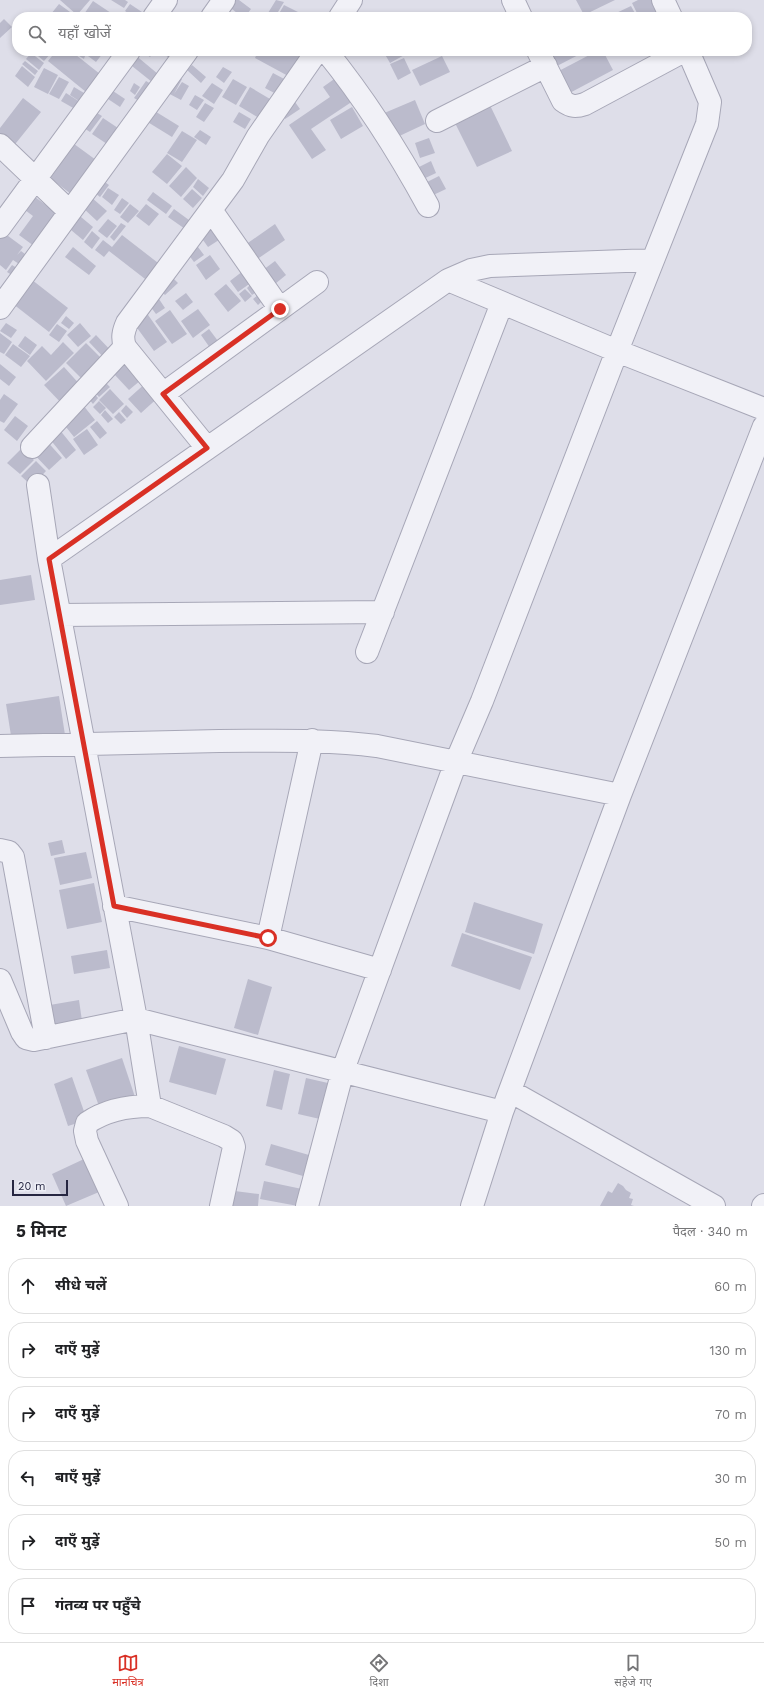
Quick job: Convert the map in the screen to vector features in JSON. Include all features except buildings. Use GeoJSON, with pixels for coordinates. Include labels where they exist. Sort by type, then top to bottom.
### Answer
{"type":"FeatureCollection","features":[{"type":"Feature","properties":{"kind":"street"},"geometry":{"type":"LineString","coordinates":[[158,12],[166,0]]}},
{"type":"Feature","properties":{"kind":"street"},"geometry":{"type":"LineString","coordinates":[[216,12],[224,0]]}},
{"type":"Feature","properties":{"kind":"street"},"geometry":{"type":"LineString","coordinates":[[344,12],[352,0]]}},
{"type":"Feature","properties":{"kind":"street"},"geometry":{"type":"LineString","coordinates":[[513,0],[519,12]]}},
{"type":"Feature","properties":{"kind":"street"},"geometry":{"type":"LineString","coordinates":[[663,0],[669,12]]}},
{"type":"Feature","properties":{"kind":"street"},"geometry":{"type":"LineString","coordinates":[[0,227],[125,56]]}},
{"type":"Feature","properties":{"kind":"street"},"geometry":{"type":"LineString","coordinates":[[0,308],[183,56]]}},
{"type":"Feature","properties":{"kind":"street"},"geometry":{"type":"LineString","coordinates":[[207,448],[125,347],[122,340],[123,331],[127,323],[233,180],[258,136],[314,56]]}},
{"type":"Feature","properties":{"kind":"street"},"geometry":{"type":"LineString","coordinates":[[330,56],[354,85],[402,160],[428,206]]}},
{"type":"Feature","properties":{"kind":"street"},"geometry":{"type":"LineString","coordinates":[[437,121],[542,58],[563,101],[576,107],[585,104],[675,56]]}},
{"type":"Feature","properties":{"kind":"street"},"geometry":{"type":"LineString","coordinates":[[307,1206],[343,1070],[456,762],[482,701],[617,351],[707,124],[710,102],[690,56]]}},
{"type":"Feature","properties":{"kind":"street"},"geometry":{"type":"LineString","coordinates":[[0,145],[34,180],[70,212]]}},
{"type":"Feature","properties":{"kind":"street"},"geometry":{"type":"LineString","coordinates":[[211,210],[280,309]]}},
{"type":"Feature","properties":{"kind":"street"},"geometry":{"type":"LineString","coordinates":[[49,559],[448,280],[471,270],[490,266],[653,260]]}},
{"type":"Feature","properties":{"kind":"street"},"geometry":{"type":"LineString","coordinates":[[448,280],[502,304],[617,351],[764,409]]}},
{"type":"Feature","properties":{"kind":"street"},"geometry":{"type":"LineString","coordinates":[[163,394],[317,282]]}},
{"type":"Feature","properties":{"kind":"street"},"geometry":{"type":"LineString","coordinates":[[367,652],[502,304]]}},
{"type":"Feature","properties":{"kind":"street"},"geometry":{"type":"LineString","coordinates":[[32,447],[125,347]]}},
{"type":"Feature","properties":{"kind":"street"},"geometry":{"type":"LineString","coordinates":[[472,1206],[502,1112],[620,795],[764,426]]}},
{"type":"Feature","properties":{"kind":"street"},"geometry":{"type":"LineString","coordinates":[[38,485],[49,559],[136,1019],[150,1106]]}},
{"type":"Feature","properties":{"kind":"street"},"geometry":{"type":"LineString","coordinates":[[60,615],[383,612]]}},
{"type":"Feature","properties":{"kind":"street"},"geometry":{"type":"LineString","coordinates":[[268,938],[312,740]]}},
{"type":"Feature","properties":{"kind":"street"},"geometry":{"type":"LineString","coordinates":[[0,746],[312,740],[377,746],[620,795]]}},
{"type":"Feature","properties":{"kind":"street"},"geometry":{"type":"LineString","coordinates":[[0,850],[10,852],[13,857],[46,1038]]}},
{"type":"Feature","properties":{"kind":"street"},"geometry":{"type":"LineString","coordinates":[[114,906],[268,938],[380,970]]}},
{"type":"Feature","properties":{"kind":"street"},"geometry":{"type":"LineString","coordinates":[[0,980],[26,1038],[34,1040],[46,1038],[136,1019],[343,1070],[502,1112]]}},
{"type":"Feature","properties":{"kind":"street"},"geometry":{"type":"LineString","coordinates":[[510,1091],[714,1206]]}},
{"type":"Feature","properties":{"kind":"street"},"geometry":{"type":"LineString","coordinates":[[117,1206],[87,1141],[85,1131],[87,1123],[94,1118],[131,1106],[150,1106],[224,1136],[232,1141],[234,1147],[233,1155],[222,1206]]}},
{"type":"Feature","properties":{"kind":"route"},"geometry":{"type":"LineString","coordinates":[[268,938],[174,917],[114,906],[85,744],[49,559],[207,448],[163,394],[280,309]]}}]}
